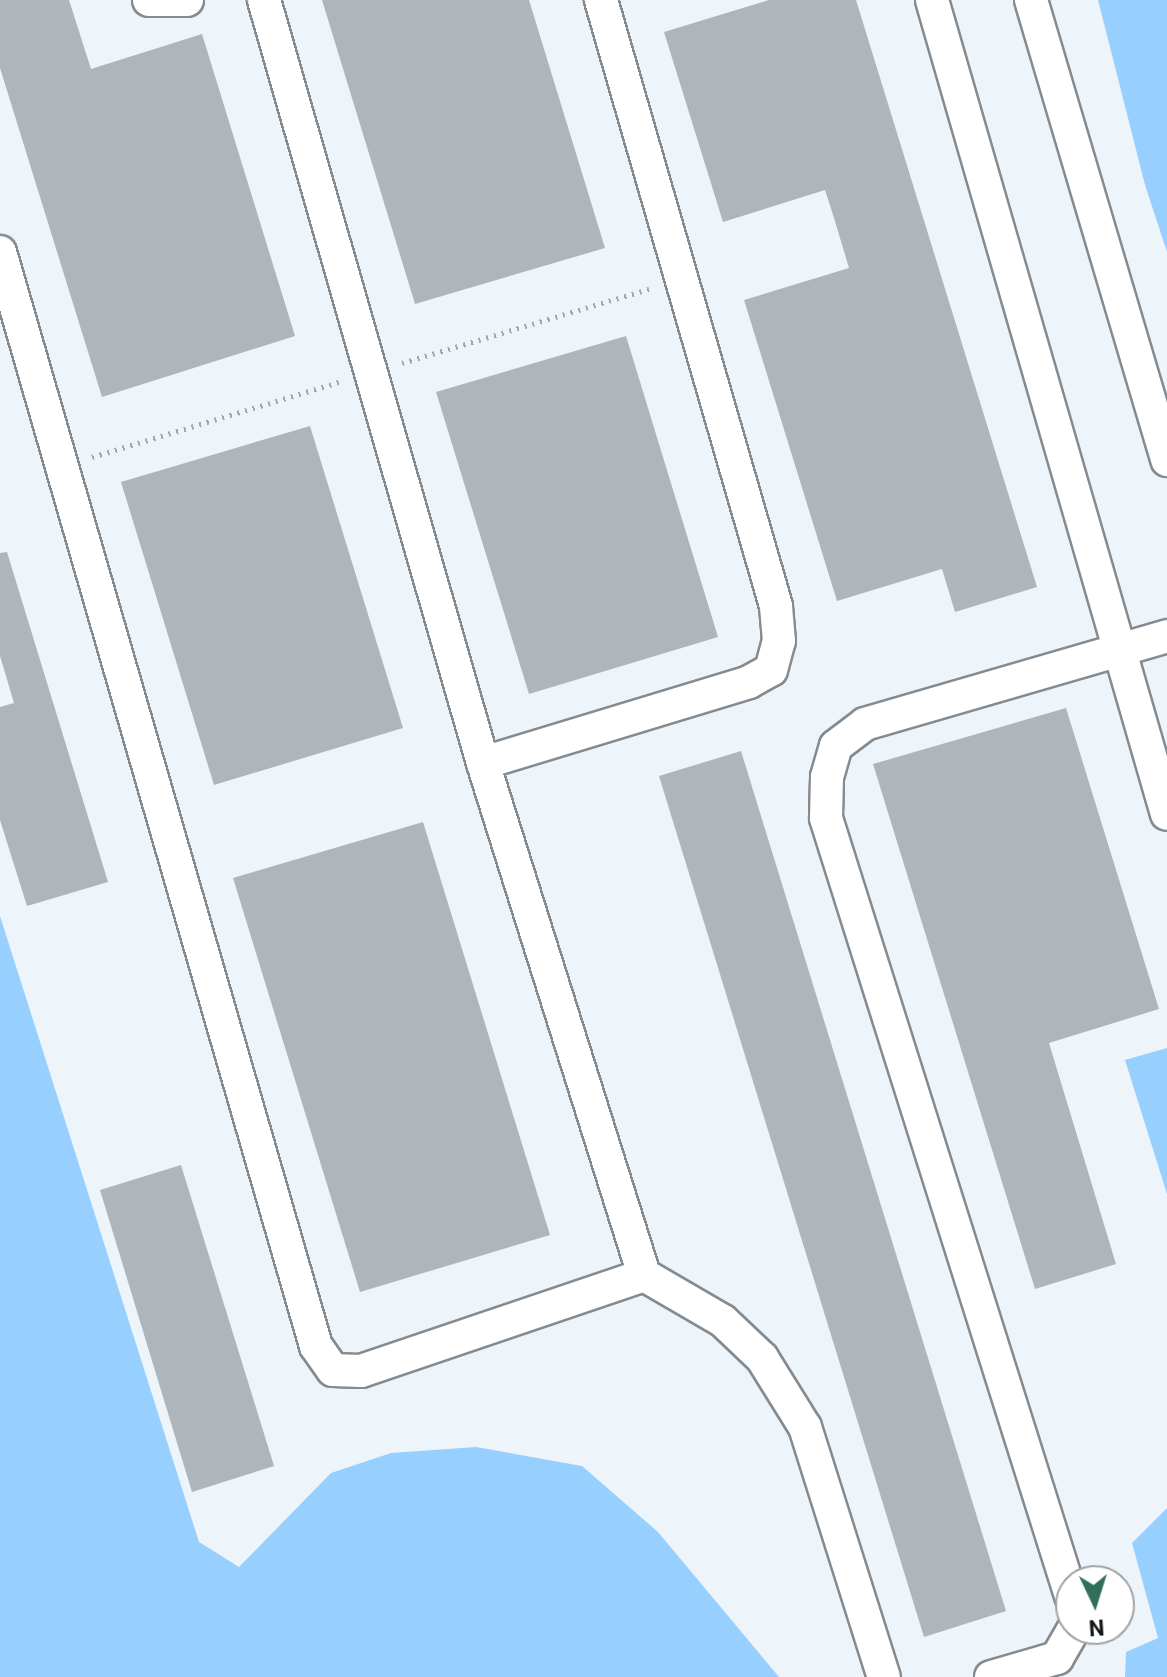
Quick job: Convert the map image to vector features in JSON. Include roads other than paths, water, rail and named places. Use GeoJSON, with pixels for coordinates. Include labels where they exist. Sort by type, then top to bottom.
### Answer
{"type":"FeatureCollection","features":[{"type":"Feature","properties":{"kind":"street"},"geometry":{"type":"LineString","coordinates":[[149,0],[187,0]]}},
{"type":"Feature","properties":{"kind":"street"},"geometry":{"type":"LineString","coordinates":[[264,0],[483,763],[644,1275],[723,1321],[762,1358],[805,1427],[884,1677]]}},
{"type":"Feature","properties":{"kind":"street"},"geometry":{"type":"LineString","coordinates":[[483,763],[749,682],[771,670],[779,641],[776,606],[601,0]]}},
{"type":"Feature","properties":{"kind":"street"},"geometry":{"type":"LineString","coordinates":[[932,0],[1167,814]]}},
{"type":"Feature","properties":{"kind":"street"},"geometry":{"type":"LineString","coordinates":[[1031,0],[1167,460]]}},
{"type":"Feature","properties":{"kind":"street"},"geometry":{"type":"LineString","coordinates":[[0,252],[316,1346],[333,1370],[361,1371],[644,1275]]}},
{"type":"Feature","properties":{"kind":"street"},"geometry":{"type":"LineString","coordinates":[[1061,1565],[826,818],[827,777],[836,746],[865,724],[1167,636]]}},
{"type":"Feature","properties":{"kind":"street"},"geometry":{"type":"LineString","coordinates":[[991,1677],[1057,1658],[1065,1645]]}}]}
